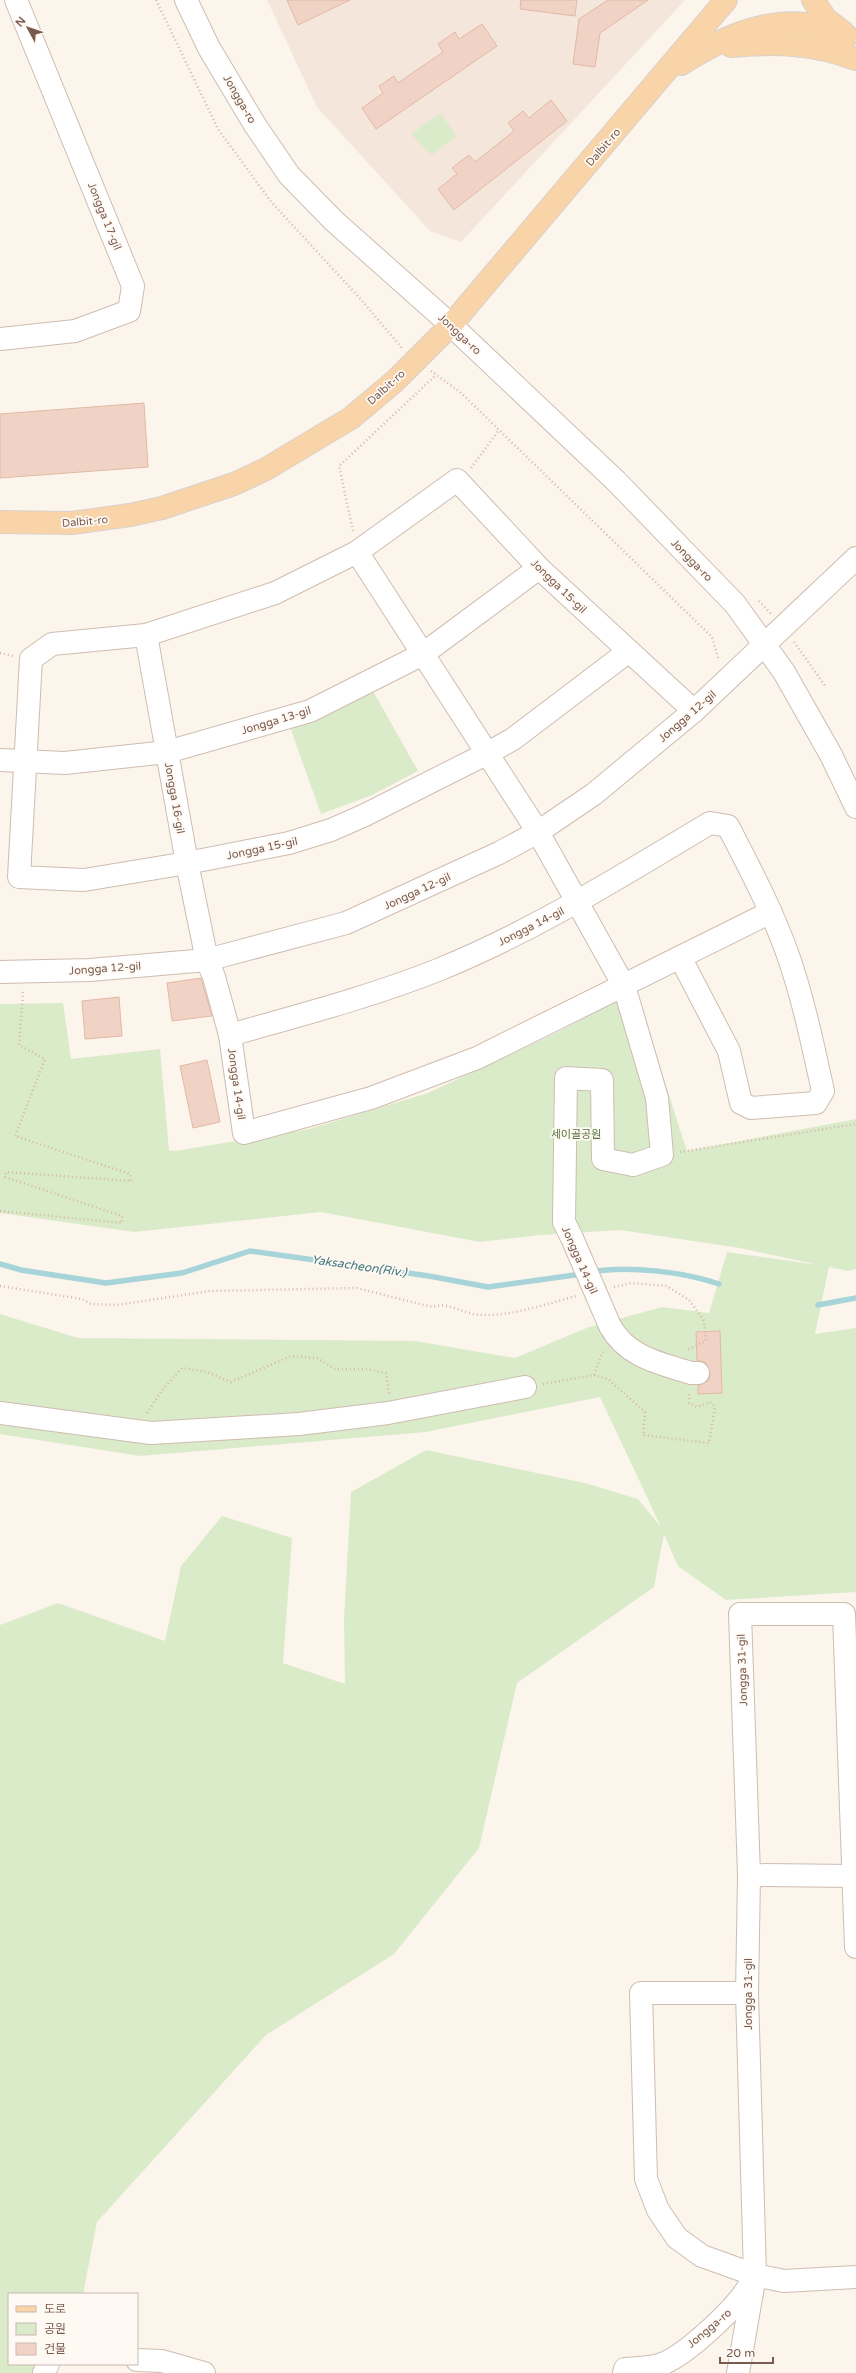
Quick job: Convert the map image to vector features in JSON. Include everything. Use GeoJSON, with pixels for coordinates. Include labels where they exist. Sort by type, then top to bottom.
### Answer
{"type":"FeatureCollection","features":[{"type":"Feature","properties":{"kind":"main road","name":"Dalbit-ro"},"geometry":{"type":"LineString","coordinates":[[0,522],[72,523],[100,520],[162,508],[234,484],[292,455],[350,418],[395,381],[451,325],[666,73],[726,0]]}},
{"type":"Feature","properties":{"kind":"main road"},"geometry":{"type":"LineString","coordinates":[[813,0],[826,19],[852,37]]}},
{"type":"Feature","properties":{"kind":"main road","name":"Dalbit-ro"},"geometry":{"type":"LineString","coordinates":[[666,73],[706,48],[739,33],[776,23],[808,24],[852,37]]}},
{"type":"Feature","properties":{"kind":"main road"},"geometry":{"type":"LineString","coordinates":[[706,48],[770,42],[804,45],[856,59]]}},
{"type":"Feature","properties":{"kind":"street","name":"Jongga 17-gil"},"geometry":{"type":"LineString","coordinates":[[0,339],[75,331],[129,311],[133,286],[16,0]]}},
{"type":"Feature","properties":{"kind":"street","name":"Jongga-ro"},"geometry":{"type":"LineString","coordinates":[[186,0],[209,48],[255,125],[289,175],[334,221],[451,325],[616,481],[735,604],[788,678],[831,754],[856,807]]}},
{"type":"Feature","properties":{"kind":"street"},"geometry":{"type":"LineString","coordinates":[[26,761],[31,660],[52,644],[146,635],[275,593],[357,552],[457,480]]}},
{"type":"Feature","properties":{"kind":"street","name":"Jongga 15-gil"},"geometry":{"type":"LineString","coordinates":[[26,761],[19,877],[84,880],[187,864],[289,843],[331,830],[488,753],[512,739],[629,651],[539,568],[457,480]]}},
{"type":"Feature","properties":{"kind":"street"},"geometry":{"type":"LineString","coordinates":[[357,552],[538,832],[624,986],[657,1098],[662,1156]]}},
{"type":"Feature","properties":{"kind":"street"},"geometry":{"type":"LineString","coordinates":[[764,646],[856,558]]}},
{"type":"Feature","properties":{"kind":"street","name":"Jongga 13-gil"},"geometry":{"type":"LineString","coordinates":[[0,760],[65,763],[167,752],[310,711],[422,654],[539,568]]}},
{"type":"Feature","properties":{"kind":"street","name":"Jongga 16-gil"},"geometry":{"type":"LineString","coordinates":[[146,635],[187,864],[207,960]]}},
{"type":"Feature","properties":{"kind":"street","name":"Jongga 12-gil"},"geometry":{"type":"LineString","coordinates":[[0,972],[90,970],[207,960],[346,923],[411,895],[538,832],[594,794],[694,711],[764,646]]}},
{"type":"Feature","properties":{"kind":"street"},"geometry":{"type":"LineString","coordinates":[[629,651],[694,711]]}},
{"type":"Feature","properties":{"kind":"street","name":"Jongga 14-gil"},"geometry":{"type":"LineString","coordinates":[[230,1035],[355,1000],[438,970],[529,928],[710,823],[728,826],[771,912],[789,958],[807,1015],[823,1091],[816,1103],[751,1108],[741,1103],[729,1051],[680,957]]}},
{"type":"Feature","properties":{"kind":"street","name":"Jongga 14-gil"},"geometry":{"type":"LineString","coordinates":[[207,960],[214,977],[230,1035],[244,1133],[371,1098],[477,1058],[771,912]]}},
{"type":"Feature","properties":{"kind":"street","name":"Jongga 14-gil"},"geometry":{"type":"LineString","coordinates":[[614,1333],[564,1222],[566,1078],[602,1080],[603,1159],[633,1165],[662,1156]]}},
{"type":"Feature","properties":{"kind":"street"},"geometry":{"type":"LineString","coordinates":[[614,1333],[645,1358],[691,1373],[698,1373]]}},
{"type":"Feature","properties":{"kind":"street"},"geometry":{"type":"LineString","coordinates":[[0,1413],[134,1432],[151,1433],[299,1424],[388,1413],[525,1387]]}},
{"type":"Feature","properties":{"kind":"street","name":"Jongga 31-gil"},"geometry":{"type":"LineString","coordinates":[[738,2373],[755,2275],[747,1993],[749,1875],[740,1614],[844,1614],[855,1876]]}},
{"type":"Feature","properties":{"kind":"street"},"geometry":{"type":"LineString","coordinates":[[749,1875],[855,1876],[856,1947]]}},
{"type":"Feature","properties":{"kind":"street"},"geometry":{"type":"LineString","coordinates":[[747,1993],[641,1993],[646,2179],[658,2210],[677,2238],[702,2256],[755,2275],[784,2281],[856,2277]]}},
{"type":"Feature","properties":{"kind":"street","name":"Jongga-ro"},"geometry":{"type":"LineString","coordinates":[[624,2373],[624,2369],[661,2365],[678,2354],[717,2324],[744,2295],[755,2275]]}},
{"type":"Feature","properties":{"kind":"street"},"geometry":{"type":"LineString","coordinates":[[138,2360],[162,2361],[204,2373]]}},
{"type":"Feature","properties":{"kind":"path"},"geometry":{"type":"LineString","coordinates":[[156,0],[218,129],[272,203],[357,295],[393,340],[415,360],[460,392],[712,637],[720,662],[714,667]]}},
{"type":"Feature","properties":{"kind":"path"},"geometry":{"type":"LineString","coordinates":[[357,552],[339,466],[436,375]]}},
{"type":"Feature","properties":{"kind":"path"},"geometry":{"type":"LineString","coordinates":[[457,480],[474,465],[499,430]]}},
{"type":"Feature","properties":{"kind":"path"},"geometry":{"type":"LineString","coordinates":[[784,627],[826,687]]}},
{"type":"Feature","properties":{"kind":"path"},"geometry":{"type":"LineString","coordinates":[[0,1211],[122,1223],[122,1216],[5,1177],[6,1172],[131,1181],[130,1174],[15,1136],[46,1059],[19,1045],[23,991]]}},
{"type":"Feature","properties":{"kind":"path"},"geometry":{"type":"LineString","coordinates":[[662,1156],[856,1124]]}},
{"type":"Feature","properties":{"kind":"path"},"geometry":{"type":"LineString","coordinates":[[608,1288],[631,1283],[667,1286],[689,1300],[704,1321],[706,1341],[688,1350],[682,1349]]}},
{"type":"Feature","properties":{"kind":"path"},"geometry":{"type":"LineString","coordinates":[[0,1286],[82,1299],[91,1304],[117,1305],[210,1291],[357,1288],[432,1307],[439,1305],[462,1309],[473,1314],[512,1313],[578,1296]]}},
{"type":"Feature","properties":{"kind":"path"},"geometry":{"type":"LineString","coordinates":[[594,1375],[602,1353],[614,1333]]}},
{"type":"Feature","properties":{"kind":"path"},"geometry":{"type":"LineString","coordinates":[[134,1432],[163,1389],[182,1368],[207,1372],[231,1382],[291,1356],[317,1358],[335,1369],[366,1369],[386,1373],[388,1413]]}},
{"type":"Feature","properties":{"kind":"path"},"geometry":{"type":"LineString","coordinates":[[525,1387],[594,1375],[608,1379],[645,1412],[643,1435],[709,1443],[715,1407],[710,1402],[697,1407],[689,1403]]}},
{"type":"Feature","properties":{"kind":"shaded area"},"geometry":{"type":"Polygon","coordinates":[[[267,0],[685,0],[461,242],[430,231],[317,107],[267,0]]]}},
{"type":"Feature","properties":{"kind":"green space"},"geometry":{"type":"Polygon","coordinates":[[[441,113],[456,136],[432,155],[411,134],[441,113]]]}},
{"type":"Feature","properties":{"kind":"green space"},"geometry":{"type":"Polygon","coordinates":[[[373,691],[418,771],[370,796],[321,814],[290,727],[373,691]]]}},
{"type":"Feature","properties":{"kind":"green space","name":"세이골공원"},"geometry":{"type":"Polygon","coordinates":[[[635,991],[687,1151],[856,1119],[856,1269],[848,1271],[829,1267],[815,1334],[856,1328],[856,1592],[726,1600],[678,1566],[664,1534],[654,1587],[517,1683],[479,1848],[394,1954],[266,2035],[97,2222],[83,2293],[8,2293],[8,2365],[41,2365],[37,2373],[0,2373],[0,1625],[58,1603],[165,1641],[181,1566],[222,1516],[292,1538],[283,1663],[345,1684],[344,1619],[351,1492],[426,1450],[585,1483],[638,1499],[661,1527],[600,1397],[426,1432],[140,1456],[0,1434],[0,1314],[78,1338],[415,1341],[515,1358],[589,1327],[662,1307],[709,1313],[727,1252],[819,1265],[740,1248],[620,1230],[540,1235],[480,1242],[321,1212],[134,1232],[0,1213],[0,1004],[63,1003],[71,1059],[160,1049],[169,1150],[175,1151],[309,1129],[428,1093],[554,1034],[635,991]]]}},
{"type":"Feature","properties":{"kind":"building"},"geometry":{"type":"Polygon","coordinates":[[[287,0],[350,0],[298,25],[287,0]]]}},
{"type":"Feature","properties":{"kind":"building"},"geometry":{"type":"Polygon","coordinates":[[[521,0],[577,0],[575,16],[520,9],[521,0]]]}},
{"type":"Feature","properties":{"kind":"building"},"geometry":{"type":"Polygon","coordinates":[[[608,0],[648,0],[600,33],[595,67],[573,64],[579,19],[608,0]]]}},
{"type":"Feature","properties":{"kind":"building"},"geometry":{"type":"Polygon","coordinates":[[[482,24],[497,46],[376,129],[362,108],[383,93],[379,86],[394,76],[398,83],[443,52],[438,44],[455,32],[459,39],[482,24]]]}},
{"type":"Feature","properties":{"kind":"building"},"geometry":{"type":"Polygon","coordinates":[[[551,100],[567,121],[454,210],[438,189],[457,174],[452,168],[469,155],[475,162],[514,131],[508,123],[523,111],[529,118],[551,100]]]}},
{"type":"Feature","properties":{"kind":"building"},"geometry":{"type":"Polygon","coordinates":[[[144,403],[148,467],[0,478],[0,414],[144,403]]]}},
{"type":"Feature","properties":{"kind":"building"},"geometry":{"type":"Polygon","coordinates":[[[201,978],[212,1016],[172,1021],[167,983],[201,978]]]}},
{"type":"Feature","properties":{"kind":"building"},"geometry":{"type":"Polygon","coordinates":[[[119,997],[122,1036],[85,1039],[82,1001],[119,997]]]}},
{"type":"Feature","properties":{"kind":"building"},"geometry":{"type":"Polygon","coordinates":[[[207,1060],[220,1122],[193,1128],[180,1066],[207,1060]]]}},
{"type":"Feature","properties":{"kind":"building"},"geometry":{"type":"Polygon","coordinates":[[[720,1331],[722,1393],[698,1394],[698,1386],[709,1380],[710,1373],[705,1362],[697,1360],[696,1332],[720,1331]]]}},
{"type":"Feature","properties":{"kind":"waterway","name":"Yaksacheon(Riv.)"},"geometry":{"type":"LineString","coordinates":[[0,1264],[21,1270],[106,1283],[182,1273],[250,1251],[429,1276],[488,1287],[582,1274]]}},
{"type":"Feature","properties":{"kind":"waterway","name":"Yaksacheon(Riv.)"},"geometry":{"type":"LineString","coordinates":[[591,1272],[622,1269],[655,1271],[689,1276],[719,1284]]}},
{"type":"Feature","properties":{"kind":"waterway","name":"Yaksacheon(Riv.)"},"geometry":{"type":"LineString","coordinates":[[818,1305],[856,1298]]}}]}
